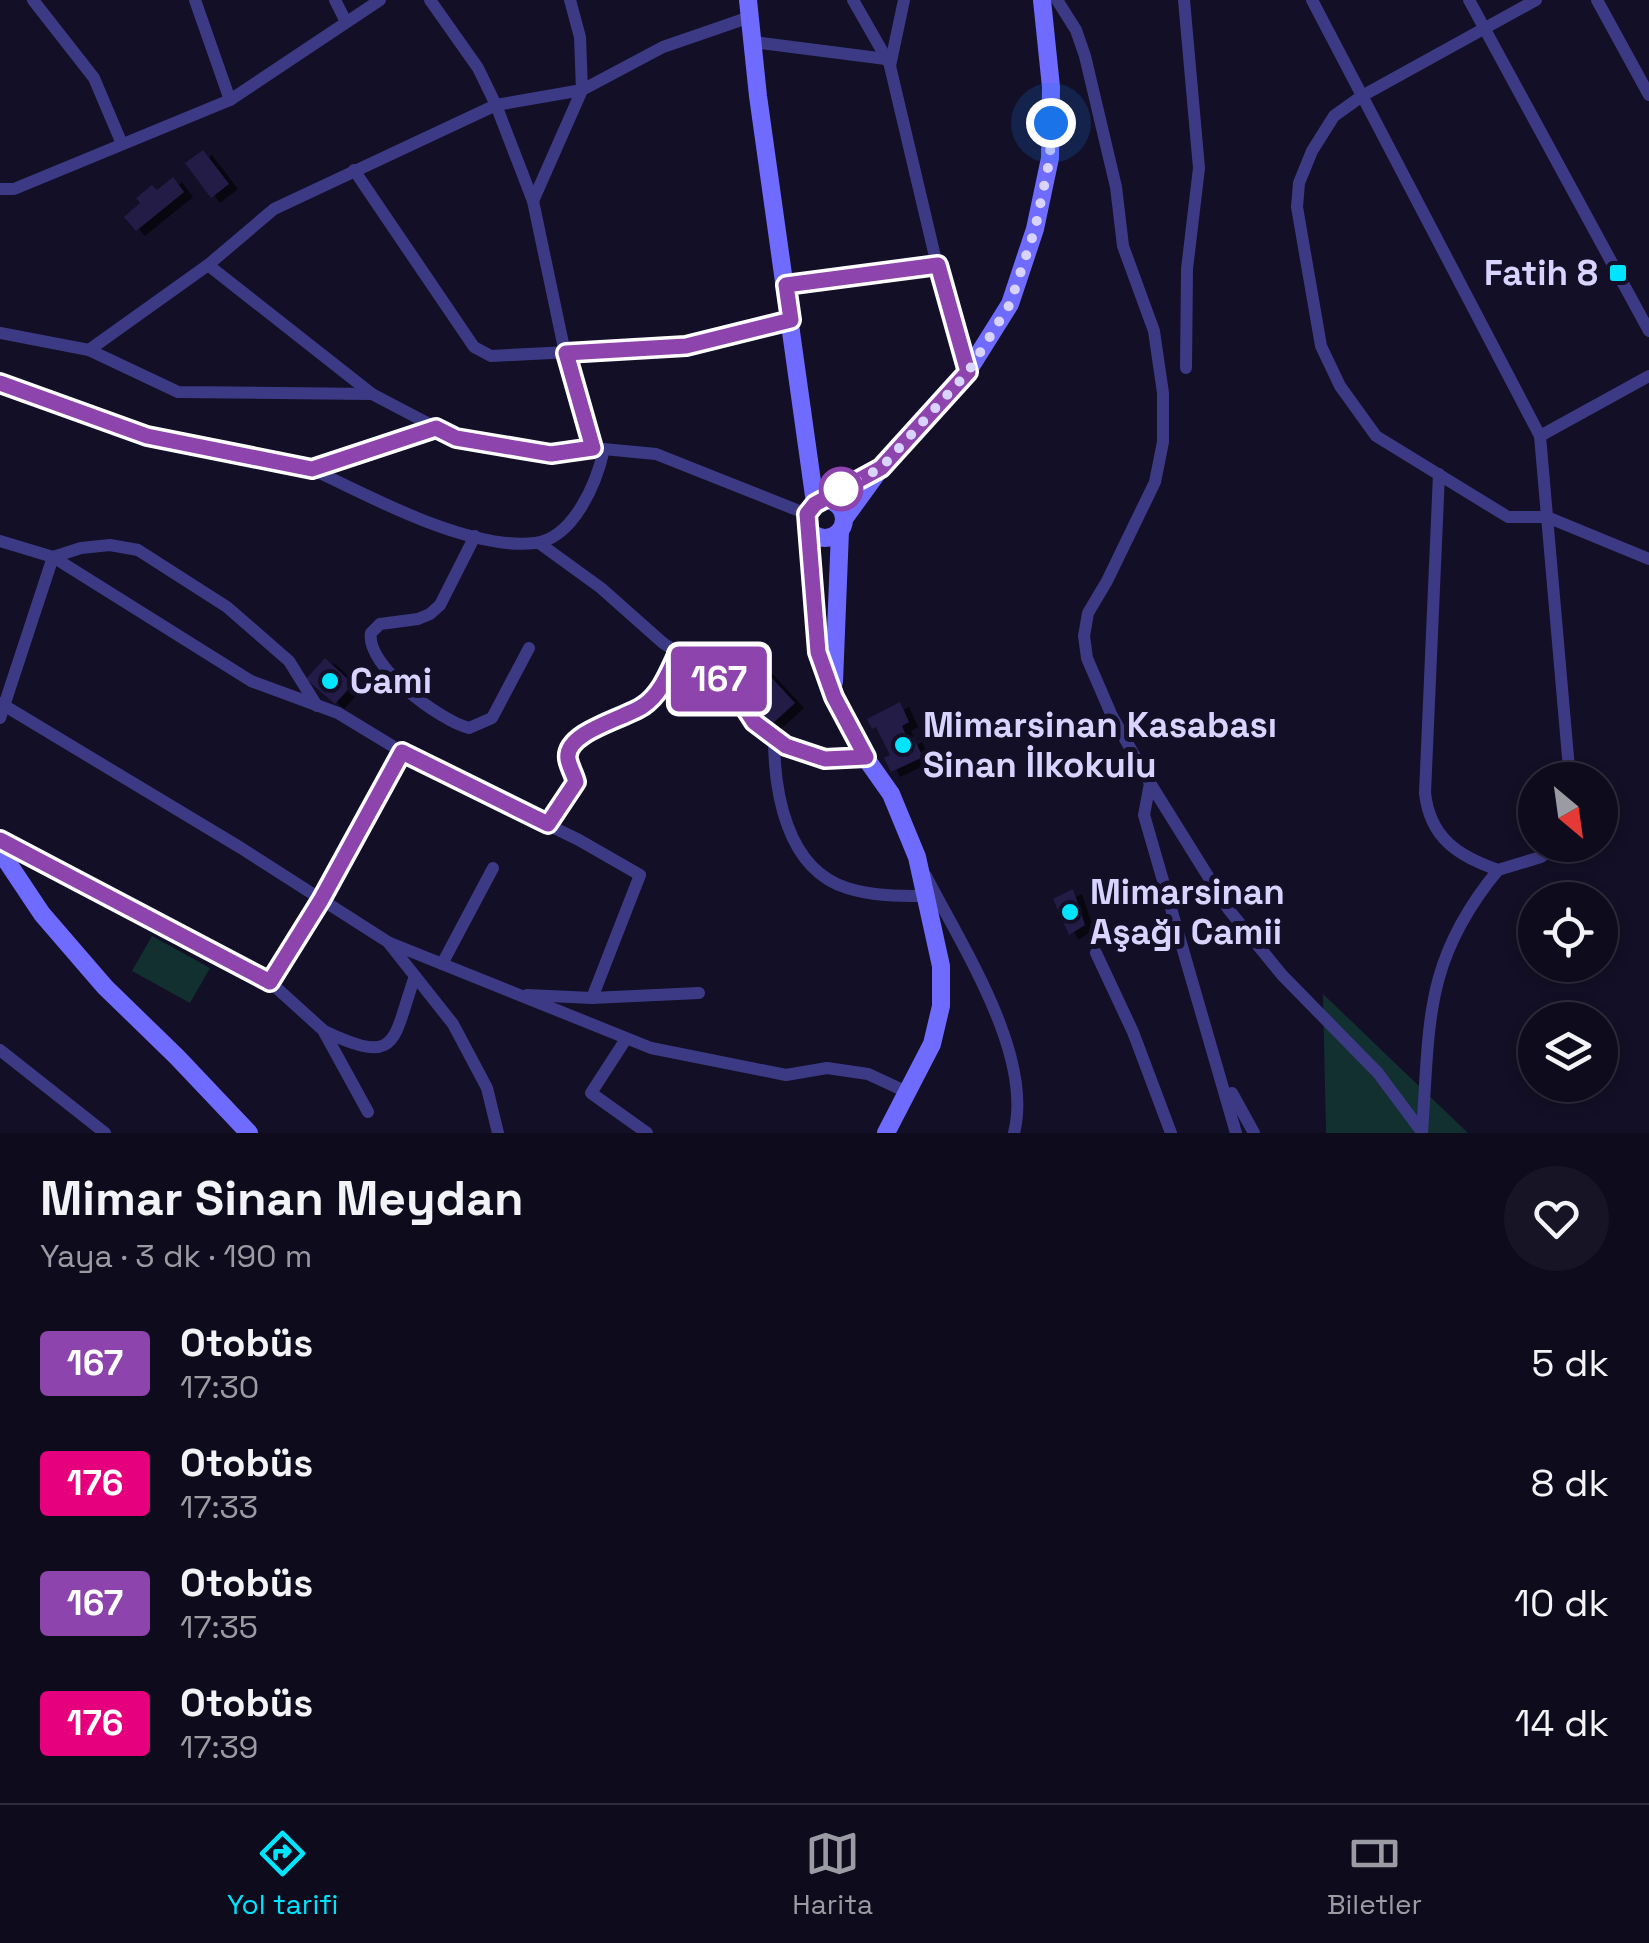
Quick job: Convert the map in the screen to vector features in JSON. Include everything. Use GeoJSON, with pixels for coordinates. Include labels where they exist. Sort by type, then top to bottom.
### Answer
{"type":"FeatureCollection","features":[{"type":"Feature","properties":{"kind":"street"},"geometry":{"type":"LineString","coordinates":[[33,0],[94,78],[122,144]]}},
{"type":"Feature","properties":{"kind":"street"},"geometry":{"type":"LineString","coordinates":[[195,0],[230,100]]}},
{"type":"Feature","properties":{"kind":"street"},"geometry":{"type":"LineString","coordinates":[[335,0],[346,22]]}},
{"type":"Feature","properties":{"kind":"street"},"geometry":{"type":"LineString","coordinates":[[0,190],[14,189],[230,100],[380,0]]}},
{"type":"Feature","properties":{"kind":"street"},"geometry":{"type":"LineString","coordinates":[[0,383],[147,436],[312,469],[400,511],[492,542],[539,543],[564,527],[584,505],[598,478],[598,449],[566,353],[533,201],[478,68],[430,0]]}},
{"type":"Feature","properties":{"kind":"street"},"geometry":{"type":"LineString","coordinates":[[533,201],[582,90],[580,36],[570,0]]}},
{"type":"Feature","properties":{"kind":"street"},"geometry":{"type":"LineString","coordinates":[[853,0],[888,62],[968,372]]}},
{"type":"Feature","properties":{"kind":"street"},"geometry":{"type":"LineString","coordinates":[[888,62],[904,0]]}},
{"type":"Feature","properties":{"kind":"street"},"geometry":{"type":"LineString","coordinates":[[813,511],[822,538],[842,525],[881,468],[968,372],[1010,304],[1035,229],[1050,158],[1051,87],[1042,0]]}},
{"type":"Feature","properties":{"kind":"street"},"geometry":{"type":"LineString","coordinates":[[1057,0],[1076,30],[1085,56],[1116,188],[1123,246],[1154,331],[1161,369],[1164,430],[1155,482],[1108,581],[1092,601],[1084,636],[1088,658],[1101,692],[1150,784],[1244,931],[1354,1046],[1422,1133]]}},
{"type":"Feature","properties":{"kind":"street"},"geometry":{"type":"LineString","coordinates":[[1184,0],[1199,168],[1187,270],[1186,368]]}},
{"type":"Feature","properties":{"kind":"street"},"geometry":{"type":"LineString","coordinates":[[1312,0],[1540,436],[1568,762]]}},
{"type":"Feature","properties":{"kind":"street"},"geometry":{"type":"LineString","coordinates":[[1469,0],[1649,330]]}},
{"type":"Feature","properties":{"kind":"street"},"geometry":{"type":"LineString","coordinates":[[1536,0],[1362,96],[1334,116],[1312,151],[1299,183],[1298,219],[1322,346],[1340,386],[1376,436],[1508,517],[1547,518],[1649,559]]}},
{"type":"Feature","properties":{"kind":"street"},"geometry":{"type":"LineString","coordinates":[[1597,0],[1649,95]]}},
{"type":"Feature","properties":{"kind":"street"},"geometry":{"type":"LineString","coordinates":[[89,350],[208,265],[274,209],[496,105],[582,90],[749,8],[813,511],[818,652],[834,697],[891,794],[917,857],[1006,1034],[1019,1095],[1014,1133]]}},
{"type":"Feature","properties":{"kind":"street"},"geometry":{"type":"LineString","coordinates":[[752,42],[888,62]]}},
{"type":"Feature","properties":{"kind":"street"},"geometry":{"type":"LineString","coordinates":[[354,170],[474,347],[491,356],[686,346],[791,320]]}},
{"type":"Feature","properties":{"kind":"street"},"geometry":{"type":"LineString","coordinates":[[208,265],[372,394],[456,438],[551,454],[598,449],[656,454],[813,511],[834,502],[842,525],[834,697]]}},
{"type":"Feature","properties":{"kind":"street"},"geometry":{"type":"LineString","coordinates":[[786,285],[938,265]]}},
{"type":"Feature","properties":{"kind":"street"},"geometry":{"type":"LineString","coordinates":[[0,333],[89,350],[178,392],[372,394]]}},
{"type":"Feature","properties":{"kind":"street"},"geometry":{"type":"LineString","coordinates":[[1540,436],[1649,376]]}},
{"type":"Feature","properties":{"kind":"street"},"geometry":{"type":"LineString","coordinates":[[312,469],[436,428]]}},
{"type":"Feature","properties":{"kind":"street"},"geometry":{"type":"LineString","coordinates":[[813,511],[881,468]]}},
{"type":"Feature","properties":{"kind":"street"},"geometry":{"type":"LineString","coordinates":[[1439,474],[1426,805],[1434,828],[1454,851],[1498,870]]}},
{"type":"Feature","properties":{"kind":"street"},"geometry":{"type":"LineString","coordinates":[[476,536],[440,605],[418,620],[380,624],[370,639],[373,651],[406,691],[469,728],[492,718],[530,648]]}},
{"type":"Feature","properties":{"kind":"street"},"geometry":{"type":"LineString","coordinates":[[0,542],[53,557],[251,682],[338,714],[402,752],[548,824],[640,875],[592,998]]}},
{"type":"Feature","properties":{"kind":"street"},"geometry":{"type":"LineString","coordinates":[[539,543],[601,588],[678,653],[732,688],[754,722],[786,746],[825,759],[866,757]]}},
{"type":"Feature","properties":{"kind":"street"},"geometry":{"type":"LineString","coordinates":[[53,557],[81,548],[110,545],[138,550],[226,607],[289,661],[317,706]]}},
{"type":"Feature","properties":{"kind":"street"},"geometry":{"type":"LineString","coordinates":[[53,557],[2,709],[241,848],[388,942],[626,1039],[699,1060],[786,1074],[827,1068],[868,1074],[907,1092]]}},
{"type":"Feature","properties":{"kind":"street"},"geometry":{"type":"LineString","coordinates":[[548,824],[576,782],[568,760],[570,747],[596,726],[646,704],[660,688],[678,653]]}},
{"type":"Feature","properties":{"kind":"street"},"geometry":{"type":"LineString","coordinates":[[774,737],[774,774],[781,809],[808,861],[845,888],[884,895],[925,896]]}},
{"type":"Feature","properties":{"kind":"street"},"geometry":{"type":"LineString","coordinates":[[270,982],[321,900],[402,752]]}},
{"type":"Feature","properties":{"kind":"street"},"geometry":{"type":"LineString","coordinates":[[1150,784],[1144,815],[1236,1133]]}},
{"type":"Feature","properties":{"kind":"street"},"geometry":{"type":"LineString","coordinates":[[0,840],[270,982],[323,1030],[368,1112]]}},
{"type":"Feature","properties":{"kind":"street"},"geometry":{"type":"LineString","coordinates":[[0,850],[42,914],[104,987],[177,1056],[249,1133]]}},
{"type":"Feature","properties":{"kind":"street"},"geometry":{"type":"LineString","coordinates":[[886,1133],[932,1044],[941,1006],[941,966],[917,857]]}},
{"type":"Feature","properties":{"kind":"street"},"geometry":{"type":"LineString","coordinates":[[1422,1133],[1429,1022],[1439,972],[1468,910],[1498,870],[1523,862]]}},
{"type":"Feature","properties":{"kind":"street"},"geometry":{"type":"LineString","coordinates":[[442,964],[493,868]]}},
{"type":"Feature","properties":{"kind":"street"},"geometry":{"type":"LineString","coordinates":[[388,942],[454,1024],[487,1088],[498,1133]]}},
{"type":"Feature","properties":{"kind":"street"},"geometry":{"type":"LineString","coordinates":[[1096,953],[1133,1032],[1172,1133]]}},
{"type":"Feature","properties":{"kind":"street"},"geometry":{"type":"LineString","coordinates":[[323,1030],[371,1049],[384,1047],[393,1038],[415,976]]}},
{"type":"Feature","properties":{"kind":"street"},"geometry":{"type":"LineString","coordinates":[[518,995],[592,998],[700,992]]}},
{"type":"Feature","properties":{"kind":"street"},"geometry":{"type":"LineString","coordinates":[[626,1039],[591,1093],[646,1133]]}},
{"type":"Feature","properties":{"kind":"street"},"geometry":{"type":"LineString","coordinates":[[0,1050],[105,1133]]}},
{"type":"Feature","properties":{"kind":"street"},"geometry":{"type":"LineString","coordinates":[[1221,1074],[1254,1133]]}},
{"type":"Feature","properties":{"kind":"street"},"geometry":{"type":"LineString","coordinates":[[1423,1116],[1433,1133]]}},
{"type":"Feature","properties":{"kind":"green space"},"geometry":{"type":"Polygon","coordinates":[[[152,936],[210,968],[190,1003],[132,971],[152,936]]]}},
{"type":"Feature","properties":{"kind":"green space"},"geometry":{"type":"Polygon","coordinates":[[[1323,994],[1468,1133],[1326,1133],[1323,994]]]}},
{"type":"Feature","properties":{"kind":"building"},"geometry":{"type":"Polygon","coordinates":[[[203,150],[229,184],[211,198],[185,163],[203,150]]]}},
{"type":"Feature","properties":{"kind":"building"},"geometry":{"type":"Polygon","coordinates":[[[173,177],[184,192],[136,231],[124,217],[140,203],[136,198],[152,185],[157,190],[173,177]]]}},
{"type":"Feature","properties":{"kind":"building","name":"Cami"},"geometry":{"type":"Polygon","coordinates":[[[325,658],[353,684],[335,704],[306,679],[325,658]]]}},
{"type":"Feature","properties":{"kind":"building"},"geometry":{"type":"Polygon","coordinates":[[[760,665],[795,703],[772,724],[737,686],[760,665]]]}},
{"type":"Feature","properties":{"kind":"building"},"geometry":{"type":"Polygon","coordinates":[[[900,702],[909,722],[902,726],[923,757],[891,772],[884,758],[890,755],[876,727],[872,729],[867,719],[900,702]]]}},
{"type":"Feature","properties":{"kind":"building","name":"Mimarsinan Aşağı Camii"},"geometry":{"type":"Polygon","coordinates":[[[1073,889],[1085,925],[1069,935],[1053,899],[1073,889]]]}},
{"type":"Feature","properties":{"kind":"bus line","name":"167"},"geometry":{"type":"LineString","coordinates":[[0,383],[147,436],[312,469],[436,428],[456,438],[551,454],[593,448],[566,353],[686,346],[791,320],[786,285],[938,265],[968,372],[881,468],[815,504],[807,514],[818,652],[834,697],[866,757],[825,759],[786,746],[754,722],[732,688],[678,653],[660,688],[646,704],[596,726],[570,747],[568,760],[576,782],[548,824],[402,752],[321,900],[270,982],[0,840]]}},
{"type":"Feature","properties":{"kind":"place","name":"Fatih 8"},"geometry":{"type":"Point","coordinates":[1618,273]}},
{"type":"Feature","properties":{"kind":"place","name":"Cami"},"geometry":{"type":"Point","coordinates":[330,681]}},
{"type":"Feature","properties":{"kind":"place","name":"Mimarsinan Kasabası Sinan İlkokulu"},"geometry":{"type":"Point","coordinates":[903,745]}},
{"type":"Feature","properties":{"kind":"place","name":"Mimarsinan Aşağı Camii"},"geometry":{"type":"Point","coordinates":[1070,912]}},
{"type":"Feature","properties":{"kind":"route"},"geometry":{"type":"LineString","coordinates":[[841,489],[881,468],[968,372],[1010,304],[1035,229],[1050,158],[1051,123]]}}]}
